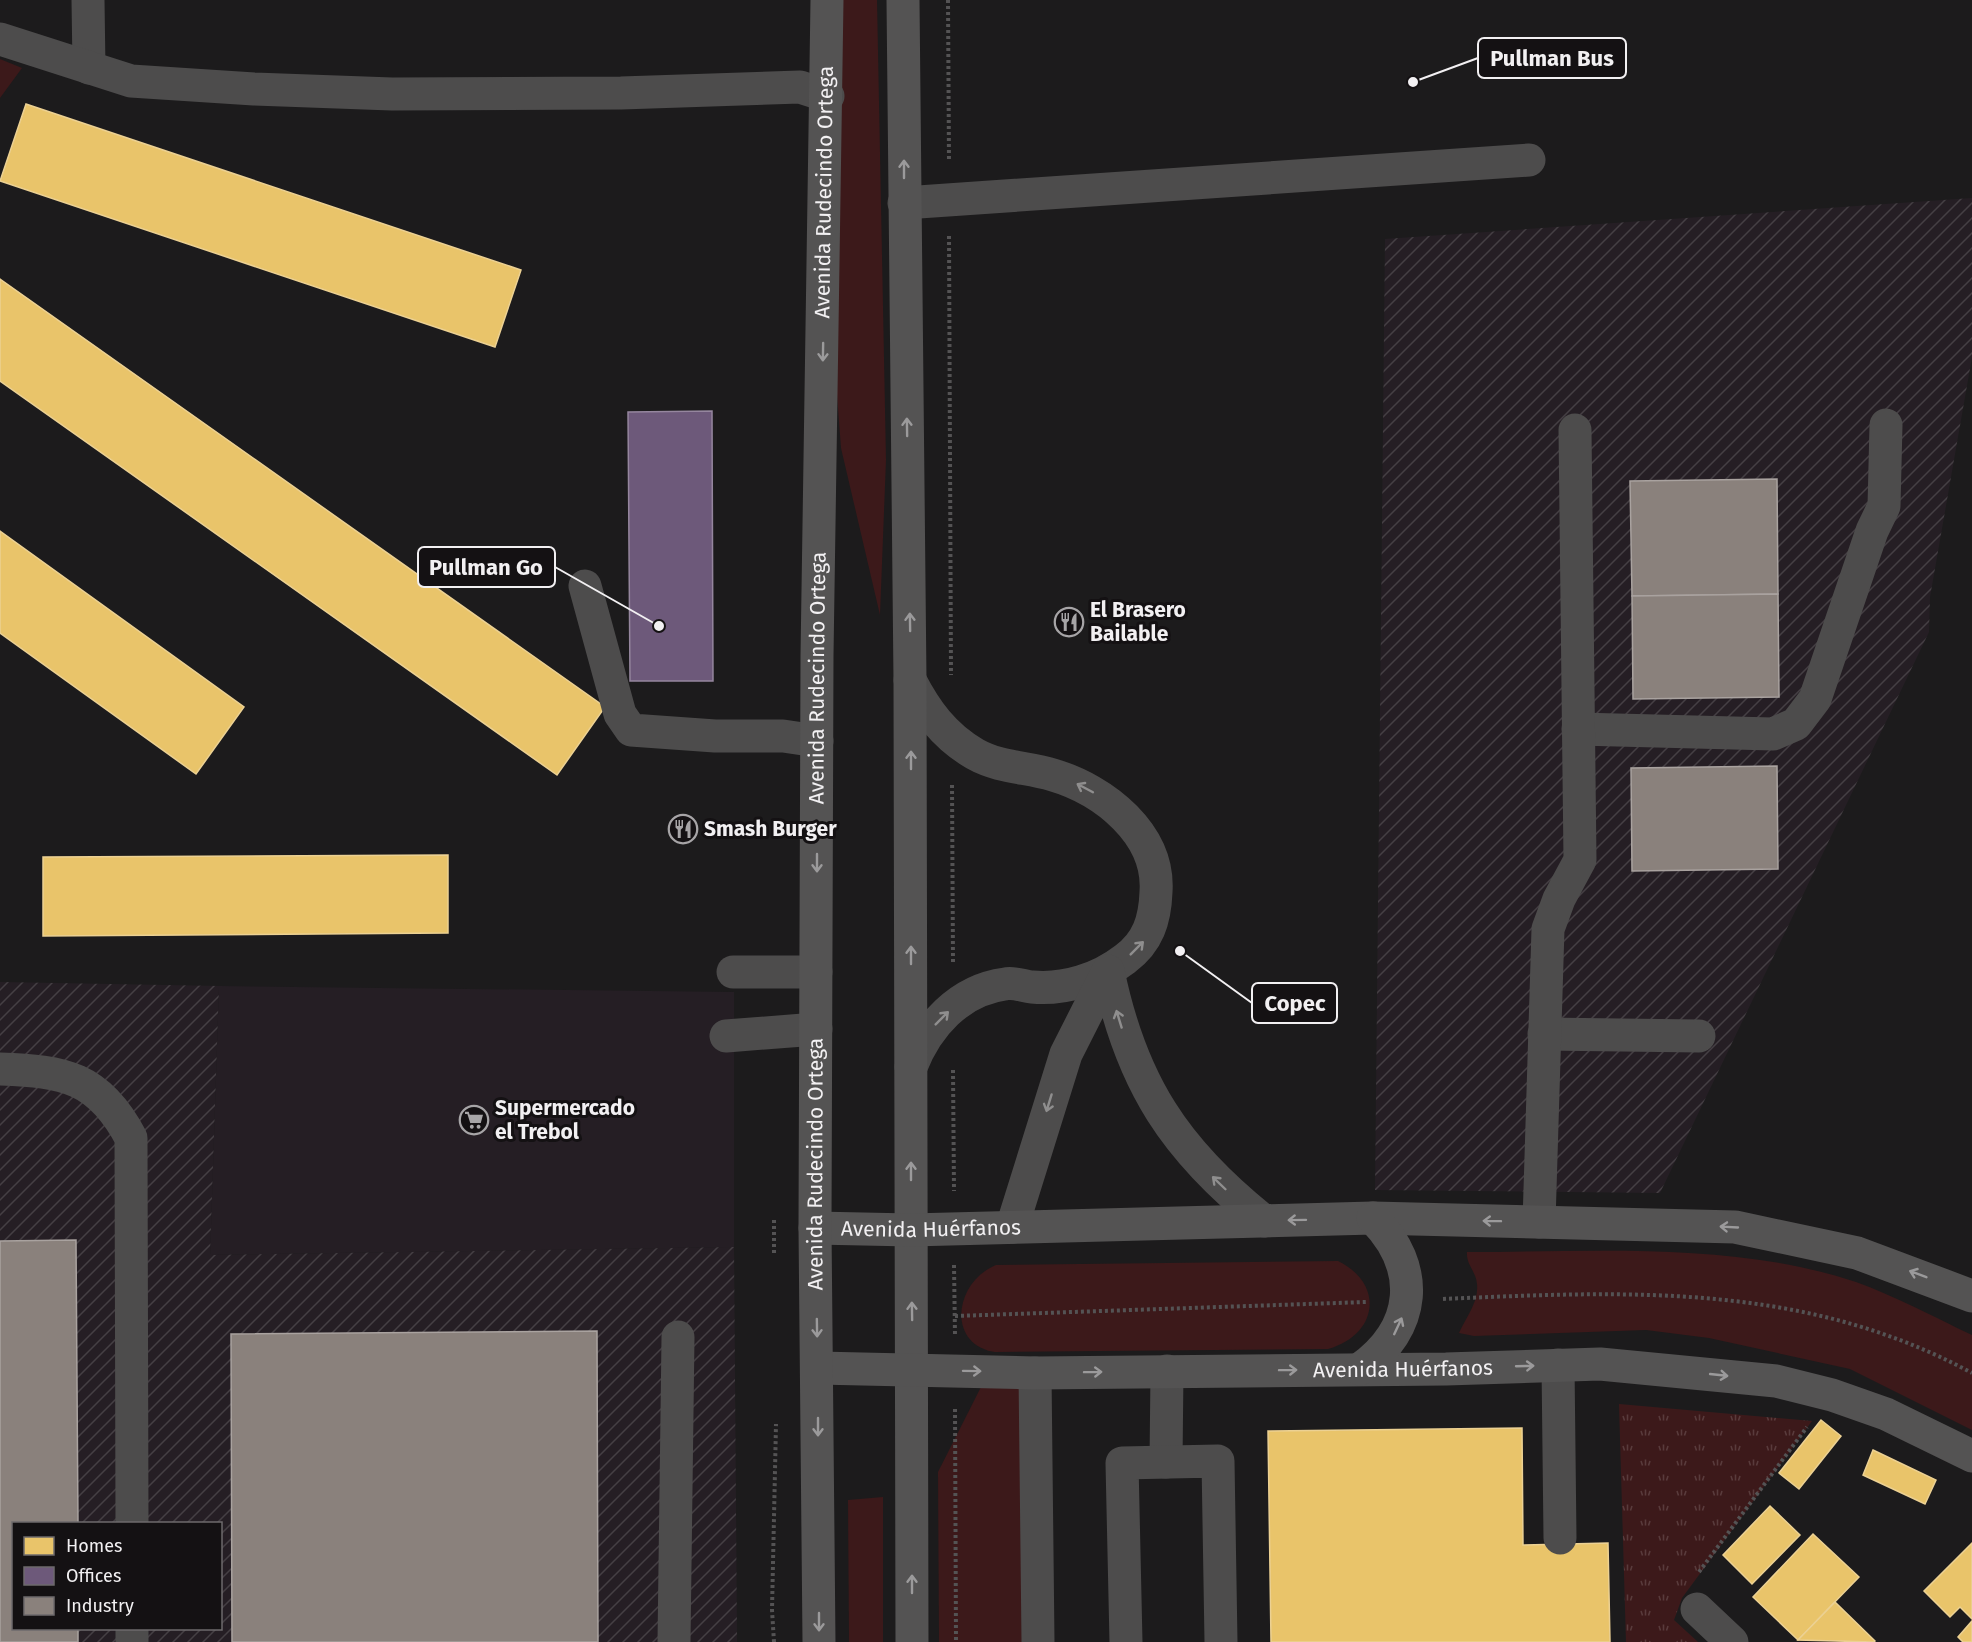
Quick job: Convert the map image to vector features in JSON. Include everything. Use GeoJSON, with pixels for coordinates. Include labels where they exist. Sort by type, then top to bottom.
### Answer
{"type":"FeatureCollection","features":[{"type":"Feature","properties":{"kind":"main road","name":"Avenida Rudecindo Ortega"},"geometry":{"type":"LineString","coordinates":[[819,1642],[815,1228],[817,741],[828,96],[827,0]]}},
{"type":"Feature","properties":{"kind":"main road"},"geometry":{"type":"LineString","coordinates":[[903,0],[910,680],[912,1642]]}},
{"type":"Feature","properties":{"kind":"main road"},"geometry":{"type":"LineString","coordinates":[[1360,1369],[1377,1357],[1392,1340],[1402,1321],[1407,1300],[1406,1277],[1401,1255],[1389,1235],[1373,1218]]}},
{"type":"Feature","properties":{"kind":"main road","name":"Avenida Huérfanos"},"geometry":{"type":"LineString","coordinates":[[815,1228],[911,1230],[1373,1218],[1735,1227],[1857,1253],[1972,1296]]}},
{"type":"Feature","properties":{"kind":"main road","name":"Avenida Huérfanos"},"geometry":{"type":"LineString","coordinates":[[818,1368],[1035,1373],[1600,1364],[1776,1381],[1832,1395],[1886,1414],[1972,1456]]}},
{"type":"Feature","properties":{"kind":"street"},"geometry":{"type":"LineString","coordinates":[[88,0],[89,68]]}},
{"type":"Feature","properties":{"kind":"street"},"geometry":{"type":"LineString","coordinates":[[0,39],[131,81],[392,94],[609,94],[800,87],[828,96]]}},
{"type":"Feature","properties":{"kind":"street"},"geometry":{"type":"LineString","coordinates":[[904,202],[1529,160]]}},
{"type":"Feature","properties":{"kind":"street"},"geometry":{"type":"LineString","coordinates":[[1578,729],[1773,734],[1796,724],[1815,699],[1872,531],[1884,506],[1886,425]]}},
{"type":"Feature","properties":{"kind":"street"},"geometry":{"type":"LineString","coordinates":[[1539,1222],[1548,929],[1559,899],[1580,861],[1575,430]]}},
{"type":"Feature","properties":{"kind":"street"},"geometry":{"type":"LineString","coordinates":[[585,586],[620,714],[631,730],[715,736],[783,736],[817,741]]}},
{"type":"Feature","properties":{"kind":"street"},"geometry":{"type":"LineString","coordinates":[[910,680],[936,724],[976,755],[999,764],[1052,774],[1079,784],[1114,807],[1140,835],[1155,867],[1156,906],[1143,944],[1108,971],[1084,981],[1058,987],[1032,987],[1007,983],[983,989],[953,1008],[930,1030],[911,1067]]}},
{"type":"Feature","properties":{"kind":"street"},"geometry":{"type":"LineString","coordinates":[[1108,971],[1117,1016],[1133,1060],[1154,1102],[1206,1170],[1264,1221]]}},
{"type":"Feature","properties":{"kind":"street"},"geometry":{"type":"LineString","coordinates":[[1012,1227],[1066,1054],[1108,971]]}},
{"type":"Feature","properties":{"kind":"street"},"geometry":{"type":"LineString","coordinates":[[733,972],[816,972]]}},
{"type":"Feature","properties":{"kind":"street"},"geometry":{"type":"LineString","coordinates":[[726,1036],[816,1029]]}},
{"type":"Feature","properties":{"kind":"street"},"geometry":{"type":"LineString","coordinates":[[1544,1034],[1699,1036]]}},
{"type":"Feature","properties":{"kind":"street"},"geometry":{"type":"LineString","coordinates":[[0,1069],[49,1071],[82,1084],[111,1107],[131,1138],[132,1522]]}},
{"type":"Feature","properties":{"kind":"street"},"geometry":{"type":"LineString","coordinates":[[674,1642],[678,1337]]}},
{"type":"Feature","properties":{"kind":"street"},"geometry":{"type":"LineString","coordinates":[[1558,1365],[1560,1538]]}},
{"type":"Feature","properties":{"kind":"street"},"geometry":{"type":"LineString","coordinates":[[1166,1462],[1167,1371]]}},
{"type":"Feature","properties":{"kind":"street"},"geometry":{"type":"LineString","coordinates":[[1035,1373],[1038,1642]]}},
{"type":"Feature","properties":{"kind":"street"},"geometry":{"type":"LineString","coordinates":[[1126,1642],[1122,1463],[1218,1461],[1221,1642]]}},
{"type":"Feature","properties":{"kind":"street"},"geometry":{"type":"LineString","coordinates":[[1695,1595],[1732,1642]]}},
{"type":"Feature","properties":{"kind":"path"},"geometry":{"type":"LineString","coordinates":[[948,0],[951,678]]}},
{"type":"Feature","properties":{"kind":"path"},"geometry":{"type":"LineString","coordinates":[[952,738],[953,1008]]}},
{"type":"Feature","properties":{"kind":"path"},"geometry":{"type":"LineString","coordinates":[[953,1066],[956,1642]]}},
{"type":"Feature","properties":{"kind":"path"},"geometry":{"type":"LineString","coordinates":[[955,1316],[1602,1292],[1716,1299],[1796,1309],[1874,1330],[1934,1352],[1972,1373]]}},
{"type":"Feature","properties":{"kind":"path"},"geometry":{"type":"LineString","coordinates":[[1695,1595],[1832,1395]]}},
{"type":"Feature","properties":{"kind":"shaded area"},"geometry":{"type":"Polygon","coordinates":[[[1972,198],[1972,357],[1930,597],[1929,632],[1660,1193],[1375,1190],[1385,239],[1972,198]]]}},
{"type":"Feature","properties":{"kind":"shaded area"},"geometry":{"type":"Polygon","coordinates":[[[0,982],[219,986],[210,1255],[734,1247],[737,1642],[0,1642],[0,982]]]}},
{"type":"Feature","properties":{"kind":"shaded area","name":"Supermercado el Trebol"},"geometry":{"type":"Polygon","coordinates":[[[219,986],[734,992],[734,1247],[210,1255],[219,986]]]}},
{"type":"Feature","properties":{"kind":"green space"},"geometry":{"type":"Polygon","coordinates":[[[840,0],[877,0],[886,460],[880,615],[841,448],[837,395],[840,0]]]}},
{"type":"Feature","properties":{"kind":"green space"},"geometry":{"type":"Polygon","coordinates":[[[0,59],[22,68],[0,98],[0,59]]]}},
{"type":"Feature","properties":{"kind":"green space"},"geometry":{"type":"Polygon","coordinates":[[[1614,1251],[1713,1254],[1809,1269],[1856,1282],[1900,1300],[1972,1335],[1972,1430],[1850,1369],[1709,1338],[1646,1330],[1474,1336],[1459,1333],[1474,1303],[1477,1291],[1476,1279],[1468,1261],[1467,1252],[1614,1251]]]}},
{"type":"Feature","properties":{"kind":"green space"},"geometry":{"type":"Polygon","coordinates":[[[1338,1261],[1353,1271],[1363,1282],[1369,1295],[1369,1308],[1366,1321],[1357,1333],[1345,1342],[1328,1349],[995,1352],[979,1347],[969,1338],[963,1326],[961,1313],[964,1299],[971,1285],[996,1265],[1338,1261]]]}},
{"type":"Feature","properties":{"kind":"green space"},"geometry":{"type":"Polygon","coordinates":[[[982,1385],[1020,1388],[1022,1642],[939,1642],[938,1472],[982,1385]]]}},
{"type":"Feature","properties":{"kind":"green space"},"geometry":{"type":"Polygon","coordinates":[[[1619,1404],[1812,1421],[1682,1598],[1674,1620],[1698,1642],[1626,1642],[1619,1404]]]}},
{"type":"Feature","properties":{"kind":"green space"},"geometry":{"type":"Polygon","coordinates":[[[883,1497],[883,1642],[849,1642],[848,1500],[883,1497]]]}},
{"type":"Feature","properties":{"kind":"building: Homes"},"geometry":{"type":"Polygon","coordinates":[[[26,104],[521,270],[495,347],[0,181],[26,104]]]}},
{"type":"Feature","properties":{"kind":"building: Homes"},"geometry":{"type":"Polygon","coordinates":[[[0,279],[605,707],[557,775],[0,381],[0,279]]]}},
{"type":"Feature","properties":{"kind":"building: Homes"},"geometry":{"type":"Polygon","coordinates":[[[0,531],[244,707],[196,774],[0,633],[0,531]]]}},
{"type":"Feature","properties":{"kind":"building: Homes"},"geometry":{"type":"Polygon","coordinates":[[[448,855],[448,933],[43,936],[43,857],[448,855]]]}},
{"type":"Feature","properties":{"kind":"building: Homes"},"geometry":{"type":"Polygon","coordinates":[[[1821,1420],[1841,1436],[1799,1489],[1779,1473],[1821,1420]]]}},
{"type":"Feature","properties":{"kind":"building: Homes"},"geometry":{"type":"Polygon","coordinates":[[[1522,1428],[1523,1545],[1608,1543],[1610,1642],[1271,1642],[1268,1431],[1522,1428]]]}},
{"type":"Feature","properties":{"kind":"building: Homes"},"geometry":{"type":"Polygon","coordinates":[[[1873,1450],[1936,1480],[1925,1504],[1863,1475],[1873,1450]]]}},
{"type":"Feature","properties":{"kind":"building: Homes"},"geometry":{"type":"Polygon","coordinates":[[[1770,1506],[1800,1535],[1752,1584],[1723,1555],[1770,1506]]]}},
{"type":"Feature","properties":{"kind":"building: Homes"},"geometry":{"type":"Polygon","coordinates":[[[1813,1534],[1859,1577],[1798,1640],[1753,1597],[1813,1534]]]}},
{"type":"Feature","properties":{"kind":"building: Homes"},"geometry":{"type":"Polygon","coordinates":[[[1972,1543],[1972,1619],[1960,1607],[1950,1617],[1924,1591],[1972,1543]]]}},
{"type":"Feature","properties":{"kind":"building: Homes"},"geometry":{"type":"Polygon","coordinates":[[[1835,1602],[1875,1641],[1874,1642],[1798,1640],[1835,1602]]]}},
{"type":"Feature","properties":{"kind":"building: Homes"},"geometry":{"type":"Polygon","coordinates":[[[1972,1621],[1972,1642],[1963,1642],[1958,1637],[1972,1621]]]}},
{"type":"Feature","properties":{"kind":"building: Offices"},"geometry":{"type":"Polygon","coordinates":[[[712,411],[713,681],[630,681],[628,412],[712,411]]]}},
{"type":"Feature","properties":{"kind":"building: Industry"},"geometry":{"type":"Polygon","coordinates":[[[1777,479],[1778,594],[1632,596],[1630,481],[1777,479]]]}},
{"type":"Feature","properties":{"kind":"building: Industry"},"geometry":{"type":"Polygon","coordinates":[[[1778,594],[1779,697],[1633,699],[1632,596],[1778,594]]]}},
{"type":"Feature","properties":{"kind":"building: Industry"},"geometry":{"type":"Polygon","coordinates":[[[1777,766],[1778,869],[1632,871],[1631,768],[1777,766]]]}},
{"type":"Feature","properties":{"kind":"building: Industry"},"geometry":{"type":"Polygon","coordinates":[[[76,1240],[78,1522],[12,1522],[12,1630],[78,1630],[78,1642],[0,1642],[0,1241],[76,1240]]]}},
{"type":"Feature","properties":{"kind":"building: Industry"},"geometry":{"type":"Polygon","coordinates":[[[597,1331],[598,1642],[232,1642],[231,1334],[597,1331]]]}},
{"type":"Feature","properties":{"kind":"place","name":"Pullman Bus"},"geometry":{"type":"Point","coordinates":[1413,82]}},
{"type":"Feature","properties":{"kind":"place","name":"El Brasero Bailable"},"geometry":{"type":"Point","coordinates":[1069,622]}},
{"type":"Feature","properties":{"kind":"place","name":"Pullman Go"},"geometry":{"type":"Point","coordinates":[659,626]}},
{"type":"Feature","properties":{"kind":"place","name":"Smash Burger"},"geometry":{"type":"Point","coordinates":[683,829]}},
{"type":"Feature","properties":{"kind":"place","name":"Copec"},"geometry":{"type":"Point","coordinates":[1180,951]}},
{"type":"Feature","properties":{"kind":"place","name":"Supermercado el Trebol"},"geometry":{"type":"Point","coordinates":[474,1120]}}]}
